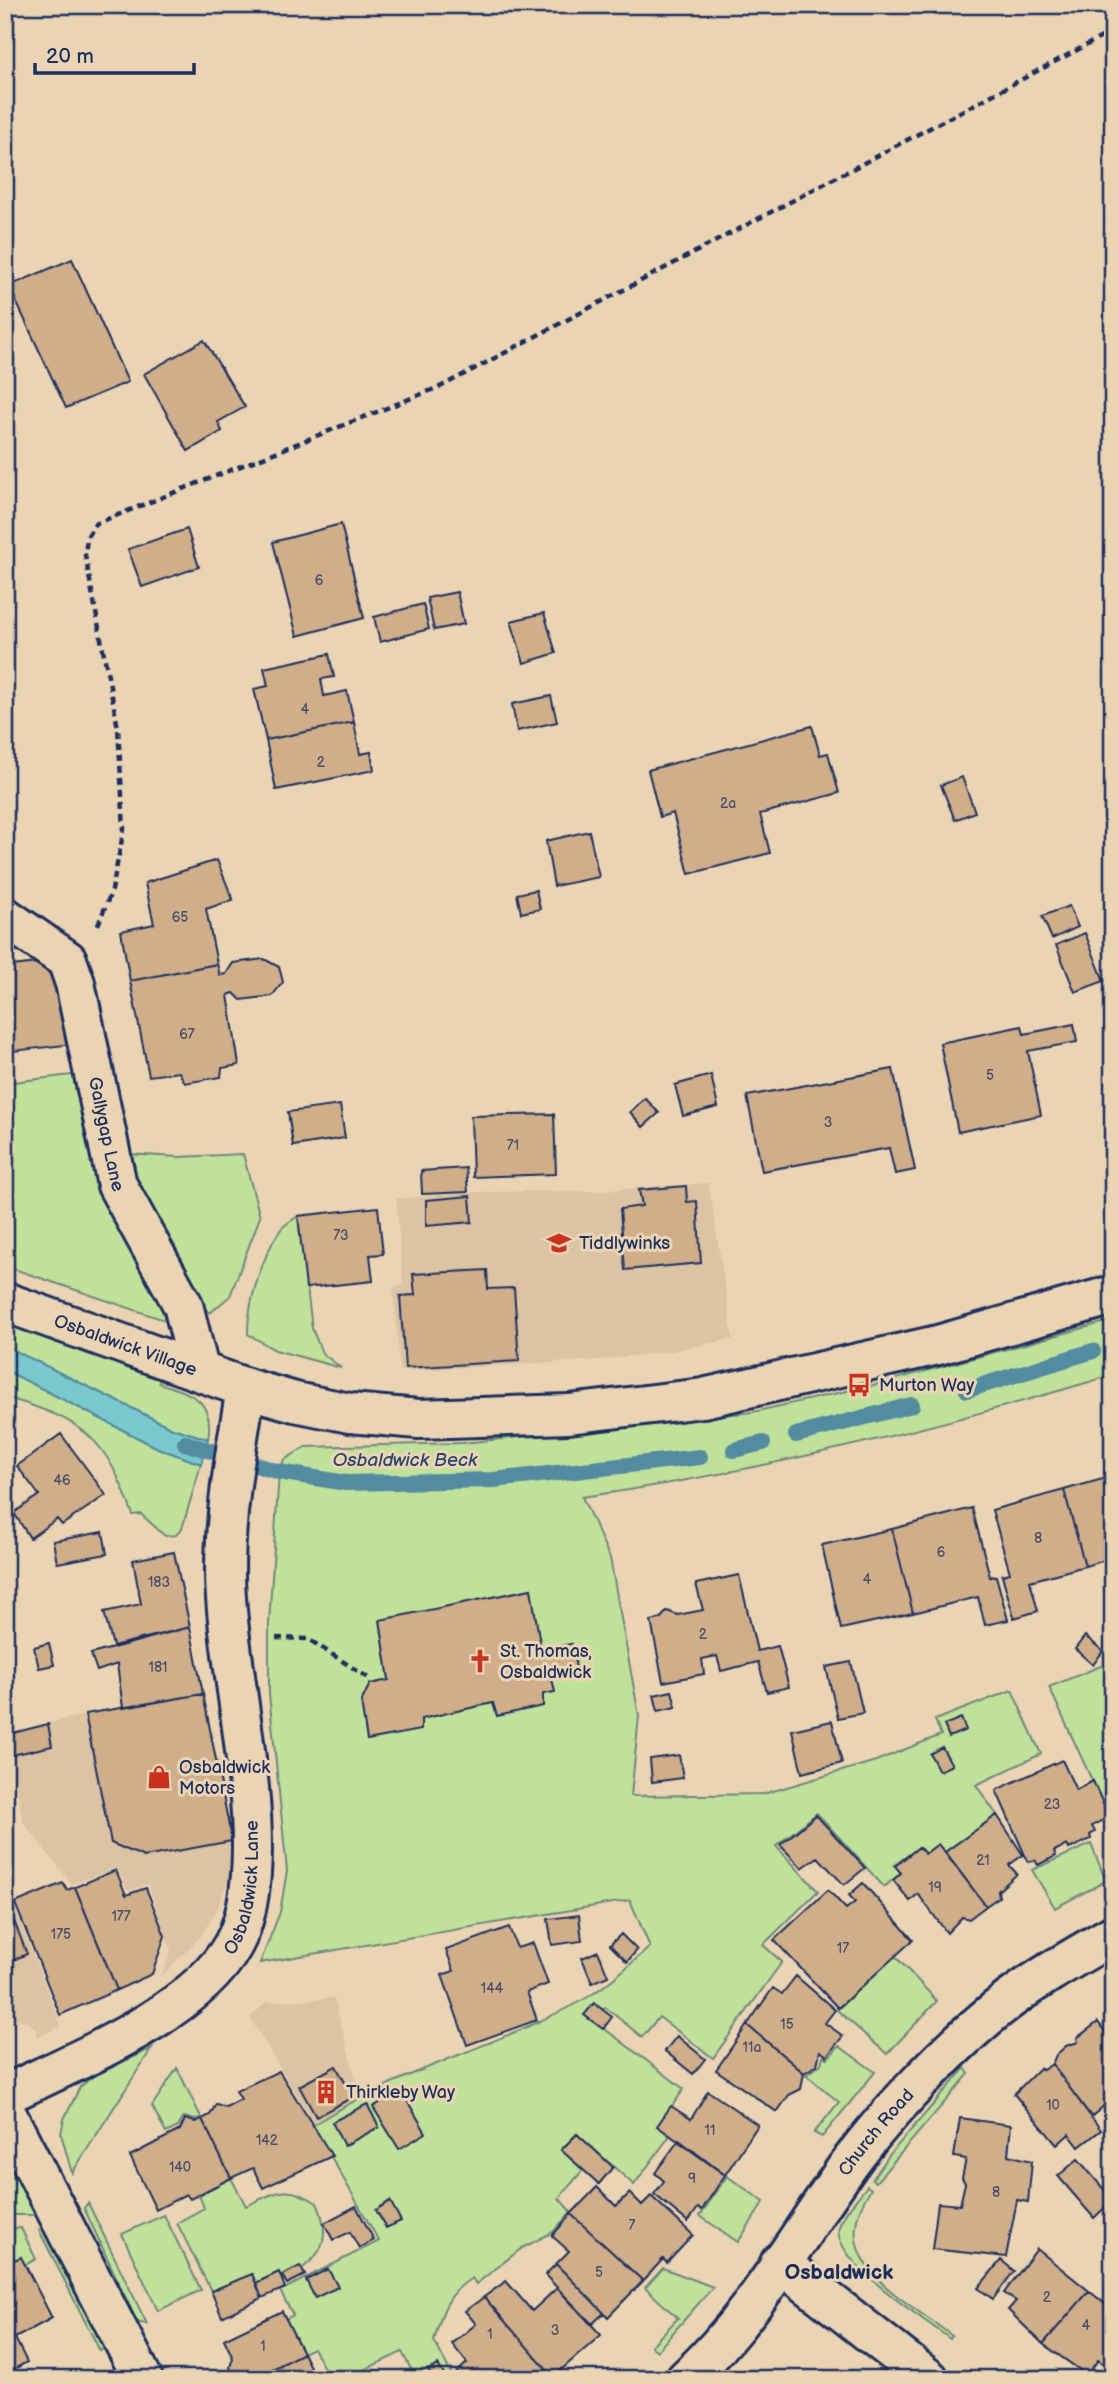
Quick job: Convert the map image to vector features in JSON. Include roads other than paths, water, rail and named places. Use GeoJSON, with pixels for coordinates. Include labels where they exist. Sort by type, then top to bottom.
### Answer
{"type":"FeatureCollection","features":[{"type":"Feature","properties":{"kind":"street","name":"Gallygap Lane"},"geometry":{"type":"LineString","coordinates":[[5,917],[67,960],[75,983],[117,1185],[183,1305],[199,1369]]}},
{"type":"Feature","properties":{"kind":"street"},"geometry":{"type":"LineString","coordinates":[[246,1388],[350,1413],[419,1419],[569,1414],[634,1408],[703,1398],[938,1345],[1113,1294]]}},
{"type":"Feature","properties":{"kind":"street","name":"Osbaldwick Village"},"geometry":{"type":"LineString","coordinates":[[5,1302],[246,1388]]}},
{"type":"Feature","properties":{"kind":"street","name":"Osbaldwick Lane"},"geometry":{"type":"LineString","coordinates":[[5,2095],[152,2022],[197,1989],[233,1947],[245,1916],[252,1880],[250,1817],[225,1574],[228,1502],[246,1388]]}},
{"type":"Feature","properties":{"kind":"street","name":"Church Road"},"geometry":{"type":"LineString","coordinates":[[686,2379],[734,2326],[852,2160],[920,2083],[996,2010],[1064,1962],[1113,1935]]}},
{"type":"Feature","properties":{"kind":"street"},"geometry":{"type":"LineString","coordinates":[[5,2111],[143,2379]]}},
{"type":"Feature","properties":{"kind":"street"},"geometry":{"type":"LineString","coordinates":[[780,2263],[929,2379]]}},
{"type":"Feature","properties":{"kind":"water"},"geometry":{"type":"Polygon","coordinates":[[[5,1346],[172,1428],[208,1439],[201,1464],[158,1448],[5,1370],[5,1346]]]}},
{"type":"Feature","properties":{"kind":"waterway","name":"Osbaldwick Beck"},"geometry":{"type":"LineString","coordinates":[[967,1390],[1093,1351]]}},
{"type":"Feature","properties":{"kind":"waterway","name":"Osbaldwick Beck"},"geometry":{"type":"LineString","coordinates":[[796,1435],[912,1405]]}},
{"type":"Feature","properties":{"kind":"waterway","name":"Osbaldwick Beck"},"geometry":{"type":"LineString","coordinates":[[185,1443],[279,1472],[346,1483],[494,1480],[700,1457]]}},
{"type":"Feature","properties":{"kind":"waterway","name":"Osbaldwick Beck"},"geometry":{"type":"LineString","coordinates":[[734,1450],[763,1443]]}},
{"type":"Feature","properties":{"kind":"place","name":"Tiddlywinks"},"geometry":{"type":"Point","coordinates":[559,1243]}},
{"type":"Feature","properties":{"kind":"place","name":"Murton Way"},"geometry":{"type":"Point","coordinates":[859,1385]}},
{"type":"Feature","properties":{"kind":"place","name":"St. Thomas, Osbaldwick"},"geometry":{"type":"Point","coordinates":[480,1661]}},
{"type":"Feature","properties":{"kind":"place","name":"Osbaldwick Motors"},"geometry":{"type":"Point","coordinates":[159,1777]}},
{"type":"Feature","properties":{"kind":"place","name":"Thirkleby Way"},"geometry":{"type":"Point","coordinates":[326,2092]}},
{"type":"Feature","properties":{"kind":"district","name":"Osbaldwick"},"geometry":{"type":"Point","coordinates":[839,2272]}}]}
